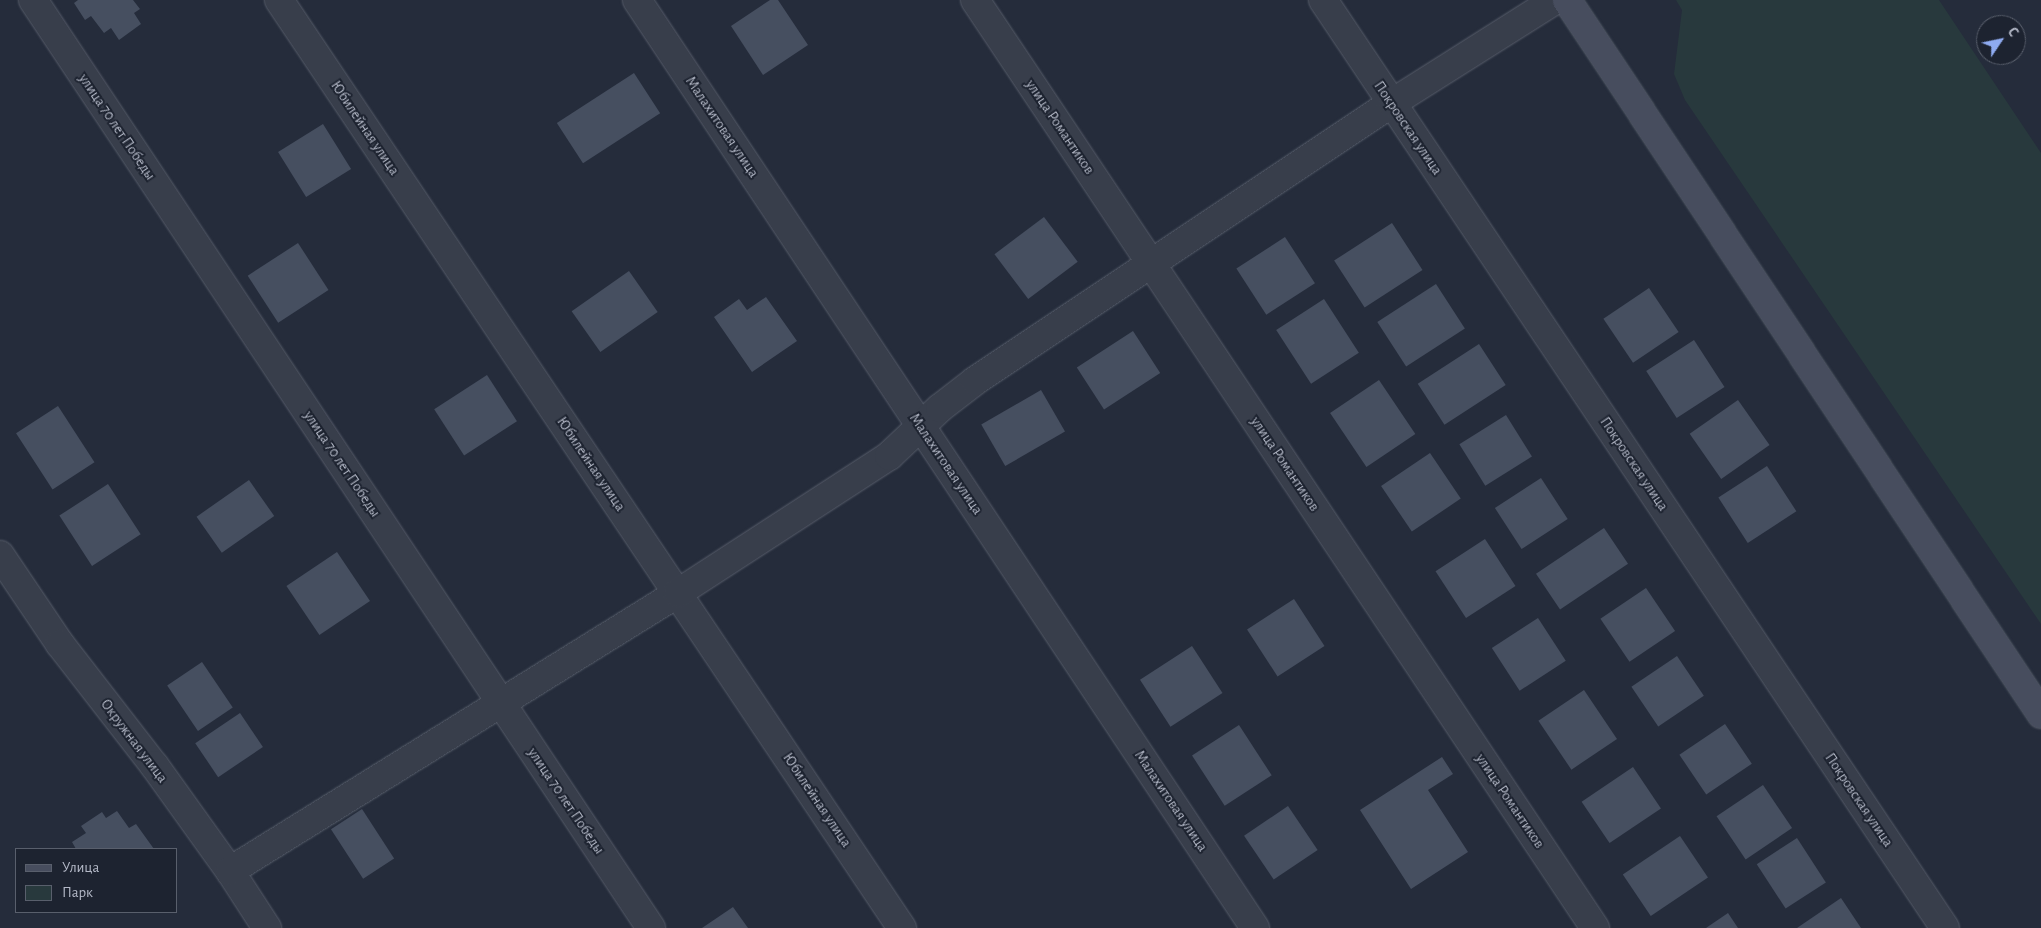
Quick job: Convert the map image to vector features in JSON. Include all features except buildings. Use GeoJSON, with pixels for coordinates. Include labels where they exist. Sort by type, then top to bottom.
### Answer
{"type":"FeatureCollection","features":[{"type":"Feature","properties":{"kind":"main road"},"geometry":{"type":"LineString","coordinates":[[1567,0],[2041,714]]}},
{"type":"Feature","properties":{"kind":"street","name":"улица 70 лет Победы"},"geometry":{"type":"LineString","coordinates":[[33,0],[651,928]]}},
{"type":"Feature","properties":{"kind":"street","name":"Юбилейная улица"},"geometry":{"type":"LineString","coordinates":[[280,0],[902,928]]}},
{"type":"Feature","properties":{"kind":"street","name":"Малахитовая улица"},"geometry":{"type":"LineString","coordinates":[[637,0],[1255,928]]}},
{"type":"Feature","properties":{"kind":"street","name":"улица Романтиков"},"geometry":{"type":"LineString","coordinates":[[974,0],[1595,928]]}},
{"type":"Feature","properties":{"kind":"street","name":"Покровская улица"},"geometry":{"type":"LineString","coordinates":[[1323,0],[1945,928]]}},
{"type":"Feature","properties":{"kind":"street"},"geometry":{"type":"LineString","coordinates":[[230,871],[678,593],[889,456],[921,428],[940,408],[975,381],[1392,103],[1555,0]]}},
{"type":"Feature","properties":{"kind":"street","name":"Окружная улица"},"geometry":{"type":"LineString","coordinates":[[0,555],[60,644],[154,765],[230,871],[267,928]]}},
{"type":"Feature","properties":{"kind":"green space"},"geometry":{"type":"Polygon","coordinates":[[[1676,0],[1939,0],[1976,56],[1976,65],[1982,65],[2041,153],[2041,624],[1685,100],[1674,74],[1682,10],[1676,0]]]}}]}
